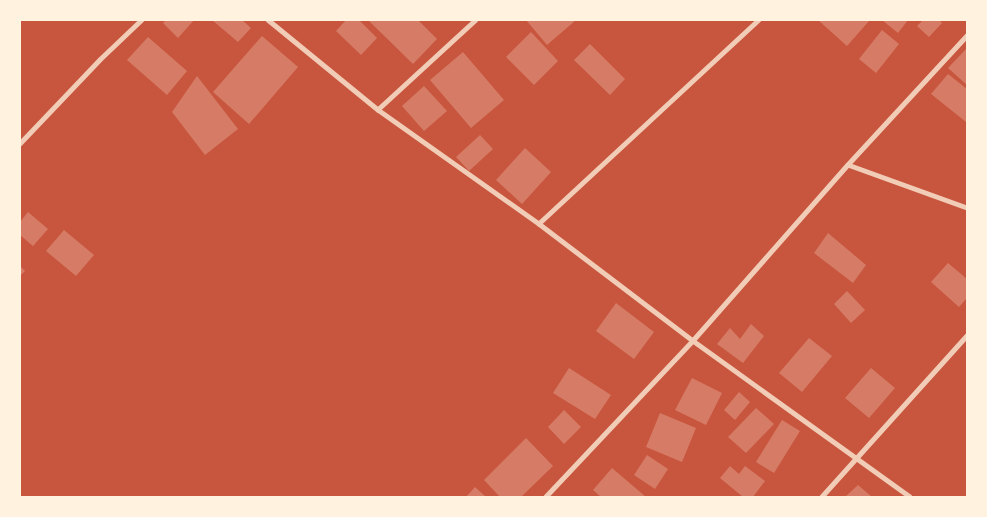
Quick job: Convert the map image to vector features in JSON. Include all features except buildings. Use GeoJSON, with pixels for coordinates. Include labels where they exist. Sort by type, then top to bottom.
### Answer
{"type":"FeatureCollection","features":[{"type":"Feature","properties":{"kind":"street"},"geometry":{"type":"LineString","coordinates":[[20,144],[101,59],[142,20]]}},
{"type":"Feature","properties":{"kind":"street"},"geometry":{"type":"LineString","coordinates":[[268,20],[378,110],[539,224],[692,341],[910,497]]}},
{"type":"Feature","properties":{"kind":"street"},"geometry":{"type":"LineString","coordinates":[[378,110],[476,20]]}},
{"type":"Feature","properties":{"kind":"street"},"geometry":{"type":"LineString","coordinates":[[539,224],[759,20]]}},
{"type":"Feature","properties":{"kind":"street"},"geometry":{"type":"LineString","coordinates":[[546,497],[692,341],[848,165],[967,36]]}},
{"type":"Feature","properties":{"kind":"street"},"geometry":{"type":"LineString","coordinates":[[848,165],[967,208]]}},
{"type":"Feature","properties":{"kind":"street"},"geometry":{"type":"LineString","coordinates":[[822,497],[967,336]]}}]}
